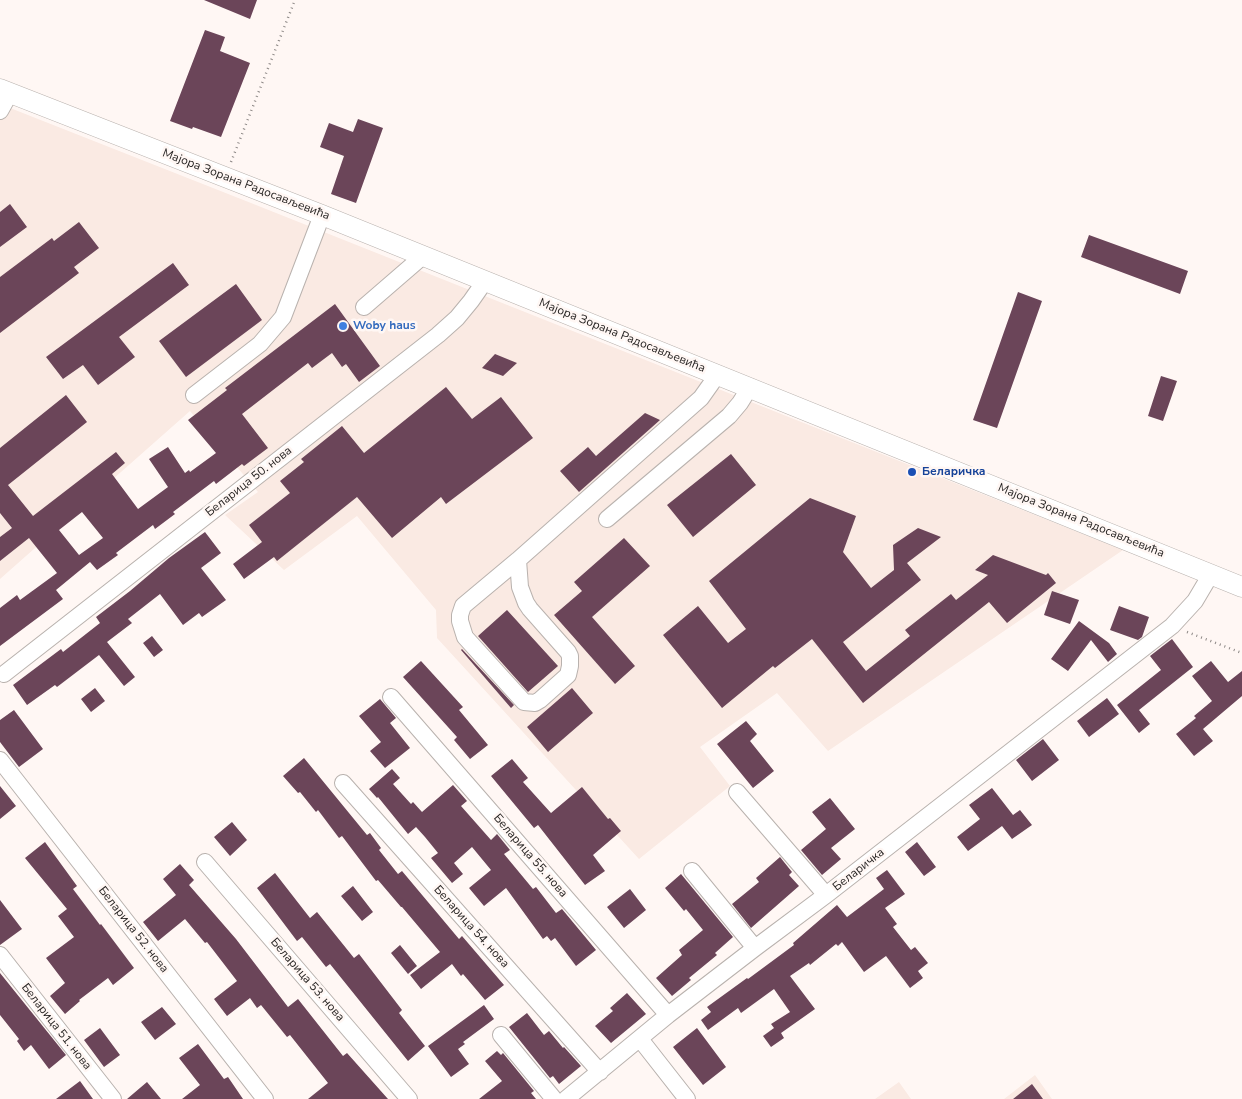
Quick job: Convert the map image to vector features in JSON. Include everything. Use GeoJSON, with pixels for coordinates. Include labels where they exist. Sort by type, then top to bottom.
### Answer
{"type":"FeatureCollection","features":[{"type":"Feature","properties":{"kind":"main road","name":"Мајора Зорана Радосављевића"},"geometry":{"type":"LineString","coordinates":[[5,91],[322,215],[1242,586]]}},
{"type":"Feature","properties":{"kind":"street"},"geometry":{"type":"LineString","coordinates":[[0,111],[5,91]]}},
{"type":"Feature","properties":{"kind":"street"},"geometry":{"type":"LineString","coordinates":[[194,395],[260,344],[283,317],[322,215]]}},
{"type":"Feature","properties":{"kind":"street"},"geometry":{"type":"LineString","coordinates":[[364,307],[423,256]]}},
{"type":"Feature","properties":{"kind":"street","name":"Беларица 50. нова"},"geometry":{"type":"LineString","coordinates":[[4,674],[438,335],[457,318],[485,281]]}},
{"type":"Feature","properties":{"kind":"street"},"geometry":{"type":"LineString","coordinates":[[518,560],[520,587],[526,603],[570,656],[568,675],[534,703],[524,702],[465,637],[460,621],[463,606],[518,560],[701,398],[718,374]]}},
{"type":"Feature","properties":{"kind":"street"},"geometry":{"type":"LineString","coordinates":[[607,519],[714,430],[740,403],[750,387]]}},
{"type":"Feature","properties":{"kind":"street","name":"Беларичка"},"geometry":{"type":"LineString","coordinates":[[566,1099],[668,1015],[826,895],[1172,626],[1195,601],[1211,574]]}},
{"type":"Feature","properties":{"kind":"street","name":"Беларица 55. нова"},"geometry":{"type":"LineString","coordinates":[[391,697],[668,1015]]}},
{"type":"Feature","properties":{"kind":"street","name":"Беларица 52. нова"},"geometry":{"type":"LineString","coordinates":[[0,760],[265,1099]]}},
{"type":"Feature","properties":{"kind":"street","name":"Беларица 54. нова"},"geometry":{"type":"LineString","coordinates":[[343,783],[600,1072]]}},
{"type":"Feature","properties":{"kind":"street"},"geometry":{"type":"LineString","coordinates":[[736,792],[826,895]]}},
{"type":"Feature","properties":{"kind":"street","name":"Беларица 53. нова"},"geometry":{"type":"LineString","coordinates":[[205,862],[409,1099]]}},
{"type":"Feature","properties":{"kind":"street"},"geometry":{"type":"LineString","coordinates":[[692,871],[755,948]]}},
{"type":"Feature","properties":{"kind":"street","name":"Беларица 51. нова"},"geometry":{"type":"LineString","coordinates":[[0,954],[113,1099]]}},
{"type":"Feature","properties":{"kind":"street"},"geometry":{"type":"LineString","coordinates":[[502,1035],[554,1099]]}},
{"type":"Feature","properties":{"kind":"street"},"geometry":{"type":"LineString","coordinates":[[640,1039],[687,1099]]}},
{"type":"Feature","properties":{"kind":"path"},"geometry":{"type":"LineString","coordinates":[[225,177],[295,0]]}},
{"type":"Feature","properties":{"kind":"path"},"geometry":{"type":"LineString","coordinates":[[1172,626],[1242,653]]}},
{"type":"Feature","properties":{"kind":"shaded area"},"geometry":{"type":"Polygon","coordinates":[[[0,104],[1123,550],[828,751],[777,693],[700,747],[730,786],[639,859],[437,638],[436,610],[357,516],[284,570],[225,515],[258,492],[190,411],[0,579],[0,104]]]}},
{"type":"Feature","properties":{"kind":"shaded area"},"geometry":{"type":"Polygon","coordinates":[[[1035,1075],[1052,1099],[1004,1099],[1035,1075]]]}},
{"type":"Feature","properties":{"kind":"shaded area"},"geometry":{"type":"Polygon","coordinates":[[[899,1082],[911,1099],[875,1099],[899,1082]]]}},
{"type":"Feature","properties":{"kind":"building"},"geometry":{"type":"Polygon","coordinates":[[[204,0],[257,0],[250,19],[204,0]]]}},
{"type":"Feature","properties":{"kind":"building"},"geometry":{"type":"Polygon","coordinates":[[[205,30],[225,37],[220,51],[250,63],[221,137],[170,121],[205,30]]]}},
{"type":"Feature","properties":{"kind":"building"},"geometry":{"type":"Polygon","coordinates":[[[358,119],[383,128],[356,203],[331,194],[344,156],[320,147],[329,123],[353,132],[358,119]]]}},
{"type":"Feature","properties":{"kind":"building"},"geometry":{"type":"Polygon","coordinates":[[[10,204],[27,227],[0,247],[0,212],[10,204]]]}},
{"type":"Feature","properties":{"kind":"building"},"geometry":{"type":"Polygon","coordinates":[[[79,222],[99,248],[74,267],[79,273],[0,333],[0,277],[52,238],[54,241],[79,222]]]}},
{"type":"Feature","properties":{"kind":"building"},"geometry":{"type":"Polygon","coordinates":[[[1089,235],[1188,271],[1180,294],[1081,257],[1089,235]]]}},
{"type":"Feature","properties":{"kind":"building"},"geometry":{"type":"Polygon","coordinates":[[[173,263],[189,285],[119,337],[135,357],[98,385],[83,365],[63,379],[46,357],[173,263]]]}},
{"type":"Feature","properties":{"kind":"building"},"geometry":{"type":"Polygon","coordinates":[[[236,284],[262,320],[186,377],[159,341],[236,284]]]}},
{"type":"Feature","properties":{"kind":"building"},"geometry":{"type":"Polygon","coordinates":[[[1018,292],[1042,301],[997,428],[973,420],[1018,292]]]}},
{"type":"Feature","properties":{"kind":"building"},"geometry":{"type":"Polygon","coordinates":[[[335,304],[380,366],[359,382],[346,364],[342,367],[332,353],[312,368],[308,363],[242,414],[268,448],[244,466],[242,464],[216,484],[214,481],[173,512],[175,514],[155,529],[153,525],[97,570],[90,562],[56,590],[63,599],[0,646],[0,608],[17,595],[20,600],[57,573],[29,538],[0,561],[0,537],[12,528],[0,513],[0,448],[66,395],[87,422],[8,485],[33,516],[116,452],[125,463],[112,474],[138,509],[168,487],[149,459],[168,447],[185,473],[189,470],[190,472],[216,453],[188,420],[227,390],[225,388],[335,304]],[[82,512],[59,530],[79,555],[103,538],[82,512]]]}},
{"type":"Feature","properties":{"kind":"building"},"geometry":{"type":"Polygon","coordinates":[[[495,354],[517,363],[503,376],[482,368],[495,354]]]}},
{"type":"Feature","properties":{"kind":"building"},"geometry":{"type":"Polygon","coordinates":[[[1161,376],[1177,381],[1163,421],[1148,416],[1161,376]]]}},
{"type":"Feature","properties":{"kind":"building"},"geometry":{"type":"Polygon","coordinates":[[[446,387],[472,419],[501,397],[533,438],[446,504],[441,497],[392,538],[357,497],[277,561],[274,557],[244,579],[233,564],[262,542],[249,525],[290,493],[280,481],[304,462],[301,459],[342,426],[364,453],[446,387]]]}},
{"type":"Feature","properties":{"kind":"building"},"geometry":{"type":"Polygon","coordinates":[[[645,413],[660,420],[579,492],[560,471],[588,447],[596,456],[645,413]]]}},
{"type":"Feature","properties":{"kind":"building"},"geometry":{"type":"Polygon","coordinates":[[[731,454],[756,485],[693,537],[667,505],[731,454]]]}},
{"type":"Feature","properties":{"kind":"building"},"geometry":{"type":"Polygon","coordinates":[[[810,498],[856,516],[843,552],[871,588],[894,570],[893,545],[918,528],[941,537],[907,563],[921,580],[843,642],[866,671],[910,636],[905,630],[951,594],[956,600],[988,575],[975,570],[993,555],[1046,575],[1048,573],[1056,583],[1007,623],[989,602],[863,703],[812,639],[775,668],[773,666],[722,708],[663,635],[698,606],[728,643],[746,629],[709,581],[810,498]]]}},
{"type":"Feature","properties":{"kind":"building"},"geometry":{"type":"Polygon","coordinates":[[[205,532],[221,553],[201,568],[226,600],[202,617],[199,613],[183,625],[160,594],[128,619],[132,623],[107,642],[135,677],[124,686],[99,655],[57,687],[55,685],[27,705],[13,685],[61,649],[63,652],[100,623],[96,617],[169,558],[205,532]]]}},
{"type":"Feature","properties":{"kind":"building"},"geometry":{"type":"Polygon","coordinates":[[[624,538],[650,566],[592,617],[635,666],[615,684],[554,615],[582,591],[574,582],[624,538]]]}},
{"type":"Feature","properties":{"kind":"building"},"geometry":{"type":"Polygon","coordinates":[[[1052,591],[1079,600],[1070,624],[1044,615],[1052,591]]]}},
{"type":"Feature","properties":{"kind":"building"},"geometry":{"type":"Polygon","coordinates":[[[1119,606],[1149,617],[1142,637],[1138,640],[1110,630],[1119,606]]]}},
{"type":"Feature","properties":{"kind":"building"},"geometry":{"type":"Polygon","coordinates":[[[507,610],[558,666],[528,692],[478,636],[507,610]]]}},
{"type":"Feature","properties":{"kind":"building"},"geometry":{"type":"Polygon","coordinates":[[[1079,621],[1109,643],[1117,654],[1108,662],[1091,640],[1068,671],[1051,659],[1079,621]]]}},
{"type":"Feature","properties":{"kind":"building"},"geometry":{"type":"Polygon","coordinates":[[[152,636],[163,650],[154,657],[143,643],[152,636]]]}},
{"type":"Feature","properties":{"kind":"building"},"geometry":{"type":"Polygon","coordinates":[[[1172,639],[1193,667],[1139,710],[1150,724],[1139,733],[1117,705],[1161,670],[1150,656],[1172,639]]]}},
{"type":"Feature","properties":{"kind":"building"},"geometry":{"type":"Polygon","coordinates":[[[461,650],[514,705],[511,708],[461,650]]]}},
{"type":"Feature","properties":{"kind":"building"},"geometry":{"type":"Polygon","coordinates":[[[421,661],[463,707],[459,710],[488,745],[470,759],[454,740],[457,737],[403,677],[421,661]]]}},
{"type":"Feature","properties":{"kind":"building"},"geometry":{"type":"Polygon","coordinates":[[[1211,661],[1228,682],[1242,671],[1242,696],[1203,729],[1213,741],[1194,756],[1176,734],[1196,718],[1194,716],[1212,701],[1192,676],[1211,661]]]}},
{"type":"Feature","properties":{"kind":"building"},"geometry":{"type":"Polygon","coordinates":[[[95,688],[105,701],[91,712],[81,699],[95,688]]]}},
{"type":"Feature","properties":{"kind":"building"},"geometry":{"type":"Polygon","coordinates":[[[572,688],[593,713],[548,752],[527,727],[572,688]]]}},
{"type":"Feature","properties":{"kind":"building"},"geometry":{"type":"Polygon","coordinates":[[[1107,698],[1119,714],[1089,737],[1077,721],[1107,698]]]}},
{"type":"Feature","properties":{"kind":"building"},"geometry":{"type":"Polygon","coordinates":[[[380,699],[396,718],[390,723],[410,748],[385,768],[370,751],[381,742],[359,716],[380,699]]]}},
{"type":"Feature","properties":{"kind":"building"},"geometry":{"type":"Polygon","coordinates":[[[14,710],[43,749],[19,767],[0,742],[0,720],[14,710]]]}},
{"type":"Feature","properties":{"kind":"building"},"geometry":{"type":"Polygon","coordinates":[[[746,721],[757,734],[750,741],[774,771],[753,788],[717,744],[746,721]]]}},
{"type":"Feature","properties":{"kind":"building"},"geometry":{"type":"Polygon","coordinates":[[[1043,739],[1059,760],[1032,781],[1016,760],[1043,739]]]}},
{"type":"Feature","properties":{"kind":"building"},"geometry":{"type":"Polygon","coordinates":[[[304,758],[367,835],[370,833],[381,848],[379,850],[398,874],[402,871],[459,939],[462,936],[504,985],[485,1000],[452,964],[421,989],[410,975],[440,952],[378,880],[376,881],[342,836],[339,838],[318,810],[316,812],[300,792],[298,793],[283,776],[304,758]]]}},
{"type":"Feature","properties":{"kind":"building"},"geometry":{"type":"Polygon","coordinates":[[[512,759],[528,778],[523,782],[551,813],[582,787],[608,819],[610,818],[621,831],[593,855],[605,871],[585,885],[538,825],[534,828],[491,776],[512,759]]]}},
{"type":"Feature","properties":{"kind":"building"},"geometry":{"type":"Polygon","coordinates":[[[392,769],[400,778],[393,784],[411,804],[413,802],[422,812],[453,785],[467,801],[461,806],[491,840],[497,834],[510,850],[504,854],[533,889],[536,887],[556,913],[562,909],[596,950],[576,966],[555,938],[551,941],[547,936],[543,939],[506,888],[484,906],[469,888],[491,870],[472,847],[454,863],[463,874],[452,883],[431,858],[438,853],[425,837],[416,827],[408,834],[378,797],[369,789],[392,769]]]}},
{"type":"Feature","properties":{"kind":"building"},"geometry":{"type":"Polygon","coordinates":[[[0,786],[16,806],[0,819],[0,786]]]}},
{"type":"Feature","properties":{"kind":"building"},"geometry":{"type":"Polygon","coordinates":[[[992,788],[1013,815],[1020,810],[1032,825],[1012,839],[1002,826],[968,851],[957,837],[980,819],[969,805],[992,788]]]}},
{"type":"Feature","properties":{"kind":"building"},"geometry":{"type":"Polygon","coordinates":[[[830,798],[855,829],[831,848],[841,859],[822,875],[801,850],[826,829],[812,812],[830,798]]]}},
{"type":"Feature","properties":{"kind":"building"},"geometry":{"type":"Polygon","coordinates":[[[232,822],[247,840],[230,856],[214,837],[232,822]]]}},
{"type":"Feature","properties":{"kind":"building"},"geometry":{"type":"Polygon","coordinates":[[[45,842],[77,886],[73,889],[134,968],[113,985],[108,978],[79,1000],[65,1014],[50,996],[65,983],[46,958],[74,937],[58,916],[67,909],[25,858],[45,842]]]}},
{"type":"Feature","properties":{"kind":"building"},"geometry":{"type":"Polygon","coordinates":[[[917,842],[936,867],[924,876],[905,852],[917,842]]]}},
{"type":"Feature","properties":{"kind":"building"},"geometry":{"type":"Polygon","coordinates":[[[780,857],[792,872],[789,875],[799,886],[751,928],[732,904],[759,882],[756,878],[780,857]]]}},
{"type":"Feature","properties":{"kind":"building"},"geometry":{"type":"Polygon","coordinates":[[[180,864],[194,880],[189,885],[236,939],[288,1007],[298,999],[343,1056],[347,1053],[388,1099],[308,1099],[328,1083],[290,1035],[287,1037],[261,1005],[257,1008],[250,998],[227,1016],[214,999],[237,981],[207,942],[205,943],[185,919],[158,941],[143,922],[176,895],[163,879],[180,864]]]}},
{"type":"Feature","properties":{"kind":"building"},"geometry":{"type":"Polygon","coordinates":[[[887,870],[905,894],[885,908],[897,924],[893,927],[911,950],[915,947],[928,963],[918,971],[923,978],[910,988],[886,956],[864,972],[842,942],[838,946],[836,944],[810,965],[809,963],[790,976],[815,1009],[781,1033],[784,1038],[771,1047],[763,1036],[774,1028],[771,1024],[790,1012],[774,989],[741,1013],[738,1008],[708,1030],[701,1020],[711,1012],[707,1007],[794,945],[793,943],[837,905],[847,917],[884,889],[876,878],[887,870]]]}},
{"type":"Feature","properties":{"kind":"building"},"geometry":{"type":"Polygon","coordinates":[[[275,873],[310,918],[317,912],[354,958],[359,954],[402,1010],[399,1013],[425,1046],[408,1061],[330,964],[326,967],[302,937],[297,941],[257,888],[275,873]]]}},
{"type":"Feature","properties":{"kind":"building"},"geometry":{"type":"Polygon","coordinates":[[[681,874],[733,937],[715,953],[717,955],[689,978],[691,980],[672,996],[656,978],[682,955],[679,950],[703,930],[665,888],[681,874]]]}},
{"type":"Feature","properties":{"kind":"building"},"geometry":{"type":"Polygon","coordinates":[[[353,886],[373,912],[362,921],[341,896],[353,886]]]}},
{"type":"Feature","properties":{"kind":"building"},"geometry":{"type":"Polygon","coordinates":[[[630,889],[646,910],[624,928],[607,907],[630,889]]]}},
{"type":"Feature","properties":{"kind":"building"},"geometry":{"type":"Polygon","coordinates":[[[0,900],[22,929],[0,945],[0,900]]]}},
{"type":"Feature","properties":{"kind":"building"},"geometry":{"type":"Polygon","coordinates":[[[400,945],[417,966],[408,974],[391,953],[400,945]]]}},
{"type":"Feature","properties":{"kind":"building"},"geometry":{"type":"Polygon","coordinates":[[[0,973],[66,1055],[49,1069],[31,1045],[24,1051],[17,1041],[19,1039],[0,1015],[0,973]]]}},
{"type":"Feature","properties":{"kind":"building"},"geometry":{"type":"Polygon","coordinates":[[[627,993],[646,1014],[611,1043],[595,1026],[613,1011],[610,1008],[627,993]]]}},
{"type":"Feature","properties":{"kind":"building"},"geometry":{"type":"Polygon","coordinates":[[[484,1005],[494,1019],[463,1042],[465,1044],[458,1049],[469,1064],[451,1077],[428,1046],[484,1005]]]}},
{"type":"Feature","properties":{"kind":"building"},"geometry":{"type":"Polygon","coordinates":[[[162,1007],[176,1024],[155,1040],[141,1022],[162,1007]]]}},
{"type":"Feature","properties":{"kind":"building"},"geometry":{"type":"Polygon","coordinates":[[[527,1013],[544,1035],[549,1031],[581,1066],[559,1084],[553,1076],[550,1078],[509,1027],[527,1013]]]}},
{"type":"Feature","properties":{"kind":"building"},"geometry":{"type":"Polygon","coordinates":[[[100,1028],[120,1055],[104,1067],[84,1040],[100,1028]]]}},
{"type":"Feature","properties":{"kind":"building"},"geometry":{"type":"Polygon","coordinates":[[[697,1028],[726,1067],[703,1085],[673,1047],[697,1028]]]}},
{"type":"Feature","properties":{"kind":"building"},"geometry":{"type":"Polygon","coordinates":[[[198,1044],[224,1079],[228,1077],[243,1099],[182,1099],[200,1085],[179,1058],[198,1044]]]}},
{"type":"Feature","properties":{"kind":"building"},"geometry":{"type":"Polygon","coordinates":[[[497,1051],[501,1055],[503,1053],[534,1091],[531,1093],[536,1099],[479,1099],[502,1081],[485,1061],[497,1051]]]}},
{"type":"Feature","properties":{"kind":"building"},"geometry":{"type":"Polygon","coordinates":[[[80,1081],[93,1099],[56,1099],[80,1081]]]}},
{"type":"Feature","properties":{"kind":"building"},"geometry":{"type":"Polygon","coordinates":[[[147,1082],[161,1099],[127,1099],[147,1082]]]}},
{"type":"Feature","properties":{"kind":"building"},"geometry":{"type":"Polygon","coordinates":[[[1032,1084],[1043,1099],[1013,1099],[1032,1084]]]}},
{"type":"Feature","properties":{"kind":"place","name":"Woby haus"},"geometry":{"type":"Point","coordinates":[343,326]}},
{"type":"Feature","properties":{"kind":"place","name":"Беларичка"},"geometry":{"type":"Point","coordinates":[912,472]}}]}
